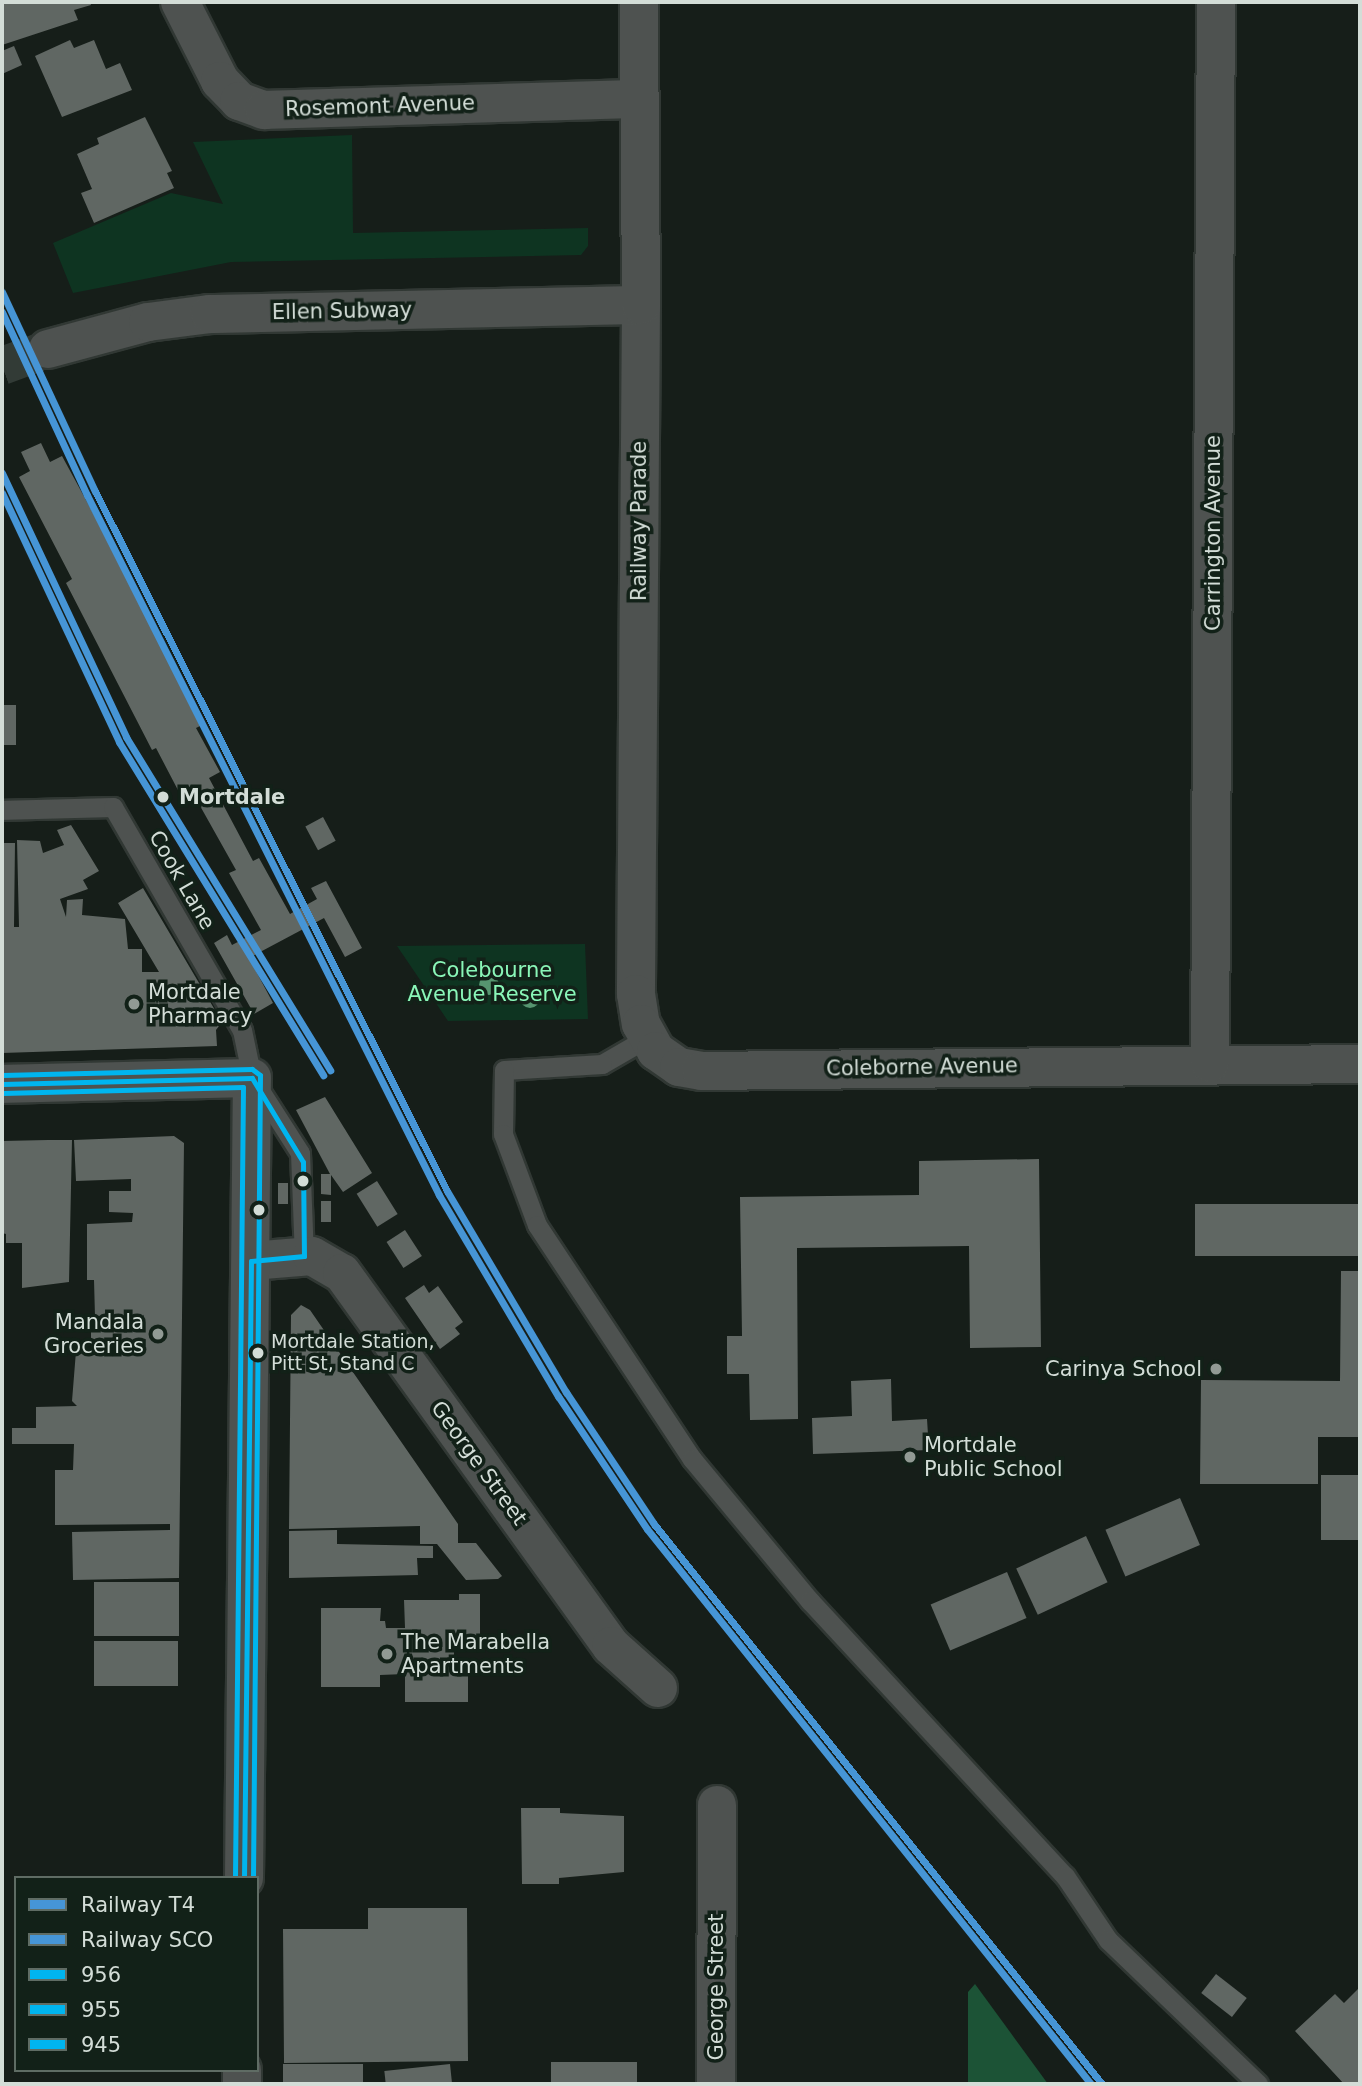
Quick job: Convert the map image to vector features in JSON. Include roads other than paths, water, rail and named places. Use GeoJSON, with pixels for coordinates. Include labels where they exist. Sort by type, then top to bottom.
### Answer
{"type":"FeatureCollection","features":[{"type":"Feature","properties":{"kind":"street","name":"Rosemont Avenue"},"geometry":{"type":"LineString","coordinates":[[180,2],[220,81],[239,101],[264,110],[640,99]]}},
{"type":"Feature","properties":{"kind":"street","name":"Railway Parade"},"geometry":{"type":"LineString","coordinates":[[639,2],[641,305],[636,994],[647,1038]]}},
{"type":"Feature","properties":{"kind":"street","name":"Carrington Avenue"},"geometry":{"type":"LineString","coordinates":[[1210,1063],[1216,2]]}},
{"type":"Feature","properties":{"kind":"street","name":"Ellen Subway"},"geometry":{"type":"LineString","coordinates":[[48,349],[148,322],[209,314],[641,305]]}},
{"type":"Feature","properties":{"kind":"street","name":"Coleborne Avenue"},"geometry":{"type":"LineString","coordinates":[[647,1038],[672,1063],[701,1071],[1210,1063],[1360,1065]]}},
{"type":"Feature","properties":{"kind":"street"},"geometry":{"type":"LineString","coordinates":[[2,1084],[252,1078],[244,1876]]}},
{"type":"Feature","properties":{"kind":"street","name":"George Street"},"geometry":{"type":"LineString","coordinates":[[251,1261],[304,1256],[327,1261],[342,1273],[611,1646],[658,1688]]}},
{"type":"Feature","properties":{"kind":"street","name":"George Street"},"geometry":{"type":"LineString","coordinates":[[716,2084],[717,1805]]}},
{"type":"Feature","properties":{"kind":"lane","name":"Cook Lane"},"geometry":{"type":"LineString","coordinates":[[2,810],[113,807],[242,1030],[252,1078]]}},
{"type":"Feature","properties":{"kind":"lane"},"geometry":{"type":"LineString","coordinates":[[647,1038],[601,1064],[504,1070],[503,1134],[524,1200],[565,1271],[692,1459],[810,1601],[1065,1875],[1108,1940],[1258,2084]]}},
{"type":"Feature","properties":{"kind":"lane"},"geometry":{"type":"LineString","coordinates":[[252,1078],[303,1162],[304,1256]]}},
{"type":"Feature","properties":{"kind":"tunnel"},"geometry":{"type":"LineString","coordinates":[[2,366],[48,349]]}},
{"type":"Feature","properties":{"kind":"rail line","name":"T4"},"geometry":{"type":"LineString","coordinates":[[2,292],[95,491],[447,1191],[566,1392],[654,1524],[1102,2084]]}},
{"type":"Feature","properties":{"kind":"rail line","name":"SCO"},"geometry":{"type":"LineString","coordinates":[[2,312],[87,495],[439,1195],[558,1396],[647,1529],[1091,2084]]}},
{"type":"Feature","properties":{"kind":"rail line","name":"T4"},"geometry":{"type":"LineString","coordinates":[[2,473],[126,737],[330,1070]]}},
{"type":"Feature","properties":{"kind":"rail line","name":"SCO"},"geometry":{"type":"LineString","coordinates":[[2,493],[119,742],[323,1075]]}},
{"type":"Feature","properties":{"kind":"place","name":"Mortdale"},"geometry":{"type":"Point","coordinates":[163,797]}},
{"type":"Feature","properties":{"kind":"place","name":"Mortdale Pharmacy"},"geometry":{"type":"Point","coordinates":[134,1004]}},
{"type":"Feature","properties":{"kind":"place","name":"Mandala Groceries"},"geometry":{"type":"Point","coordinates":[158,1334]}},
{"type":"Feature","properties":{"kind":"place","name":"Mortdale Station, Pitt St, Stand C"},"geometry":{"type":"Point","coordinates":[258,1353]}},
{"type":"Feature","properties":{"kind":"place","name":"Carinya School"},"geometry":{"type":"Point","coordinates":[1216,1369]}},
{"type":"Feature","properties":{"kind":"place","name":"Mortdale Public School"},"geometry":{"type":"Point","coordinates":[910,1457]}},
{"type":"Feature","properties":{"kind":"place","name":"The Marabella Apartments"},"geometry":{"type":"Point","coordinates":[387,1654]}},
{"type":"Feature","properties":{"kind":"park label","name":"Colebourne Avenue Reserve"},"geometry":{"type":"Point","coordinates":[492,982]}}]}
